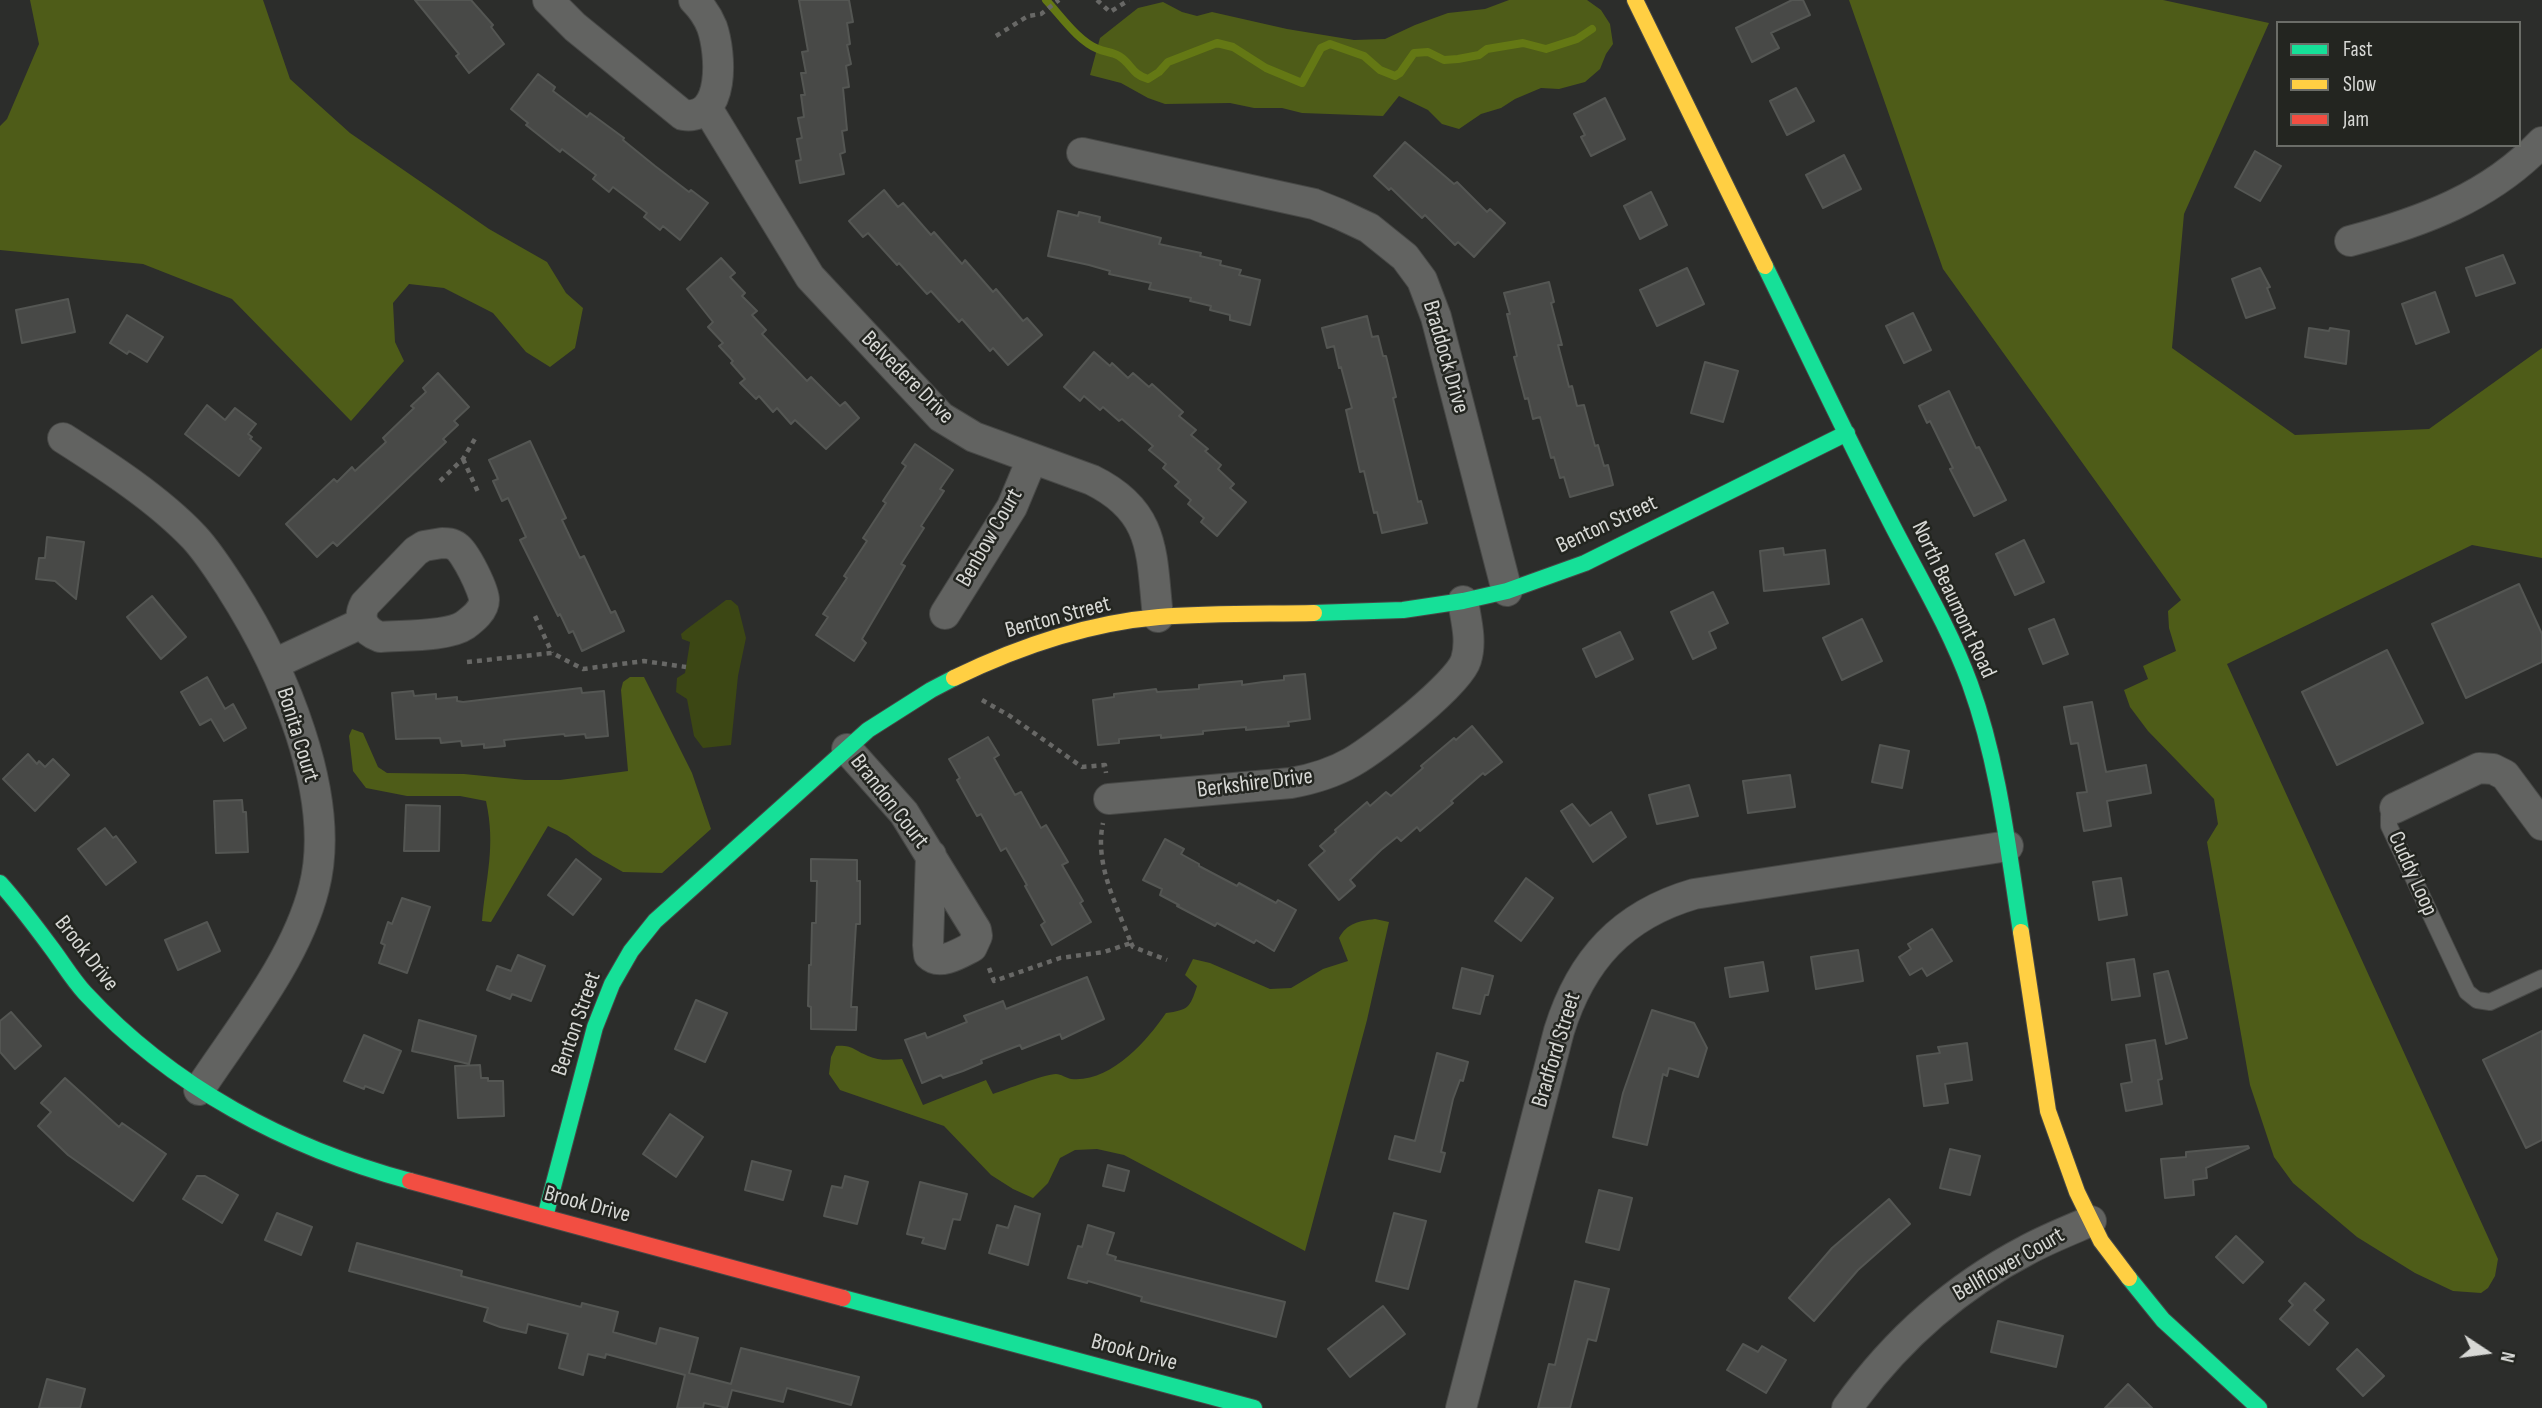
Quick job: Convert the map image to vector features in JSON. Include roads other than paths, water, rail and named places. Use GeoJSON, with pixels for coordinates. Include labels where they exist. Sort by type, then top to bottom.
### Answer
{"type":"FeatureCollection","features":[{"type":"Feature","properties":{"kind":"street"},"geometry":{"type":"LineString","coordinates":[[548,0],[575,27],[682,115],[691,116],[707,108],[716,93],[712,29],[703,9],[694,0]]}},
{"type":"Feature","properties":{"kind":"street","name":"North Beaumont Road"},"geometry":{"type":"LineString","coordinates":[[1635,0],[1847,433],[1945,626],[1970,684],[1989,745],[2008,846],[2048,1111],[2065,1163],[2101,1241],[2163,1320],[2259,1408]]}},
{"type":"Feature","properties":{"kind":"street","name":"Belvedere Drive"},"geometry":{"type":"LineString","coordinates":[[707,108],[800,263],[942,417],[974,437],[1092,480],[1109,489],[1135,513],[1147,534],[1150,547],[1158,617]]}},
{"type":"Feature","properties":{"kind":"street"},"geometry":{"type":"LineString","coordinates":[[2350,241],[2400,228],[2449,209],[2494,184],[2542,142]]}},
{"type":"Feature","properties":{"kind":"street","name":"Braddock Drive"},"geometry":{"type":"LineString","coordinates":[[1082,153],[1314,204],[1368,228],[1405,257],[1422,280],[1436,317],[1507,591]]}},
{"type":"Feature","properties":{"kind":"street","name":"Benton Street"},"geometry":{"type":"LineString","coordinates":[[545,1217],[595,1027],[611,984],[631,951],[656,921],[868,730],[931,690],[986,663],[1043,641],[1103,626],[1158,617],[1403,610],[1507,591],[1585,563],[1847,433]]}},
{"type":"Feature","properties":{"kind":"street","name":"Bonita Court"},"geometry":{"type":"LineString","coordinates":[[63,438],[142,492],[194,537],[216,565],[248,615],[274,664],[304,748],[319,818],[320,841],[315,886],[304,922],[287,956],[199,1090]]}},
{"type":"Feature","properties":{"kind":"street","name":"Benbow Court"},"geometry":{"type":"LineString","coordinates":[[945,614],[1012,507],[1032,459]]}},
{"type":"Feature","properties":{"kind":"street","name":"Berkshire Drive"},"geometry":{"type":"LineString","coordinates":[[1109,799],[1291,783],[1313,779],[1350,763],[1368,752],[1457,677],[1466,660],[1469,639],[1463,601]]}},
{"type":"Feature","properties":{"kind":"street"},"geometry":{"type":"LineString","coordinates":[[274,664],[362,623]]}},
{"type":"Feature","properties":{"kind":"street","name":"Brandon Court"},"geometry":{"type":"LineString","coordinates":[[847,749],[904,813],[931,855],[976,930],[972,947],[944,959],[932,959],[929,955],[931,855]]}},
{"type":"Feature","properties":{"kind":"street","name":"Cuddy Loop"},"geometry":{"type":"LineString","coordinates":[[2395,808],[2479,768],[2493,769],[2505,775],[2542,825]]}},
{"type":"Feature","properties":{"kind":"street","name":"Bradford Street"},"geometry":{"type":"LineString","coordinates":[[1461,1408],[1567,1006],[1594,957],[1610,941],[1649,912],[1671,901],[1695,894],[2008,846]]}},
{"type":"Feature","properties":{"kind":"street","name":"Brook Drive"},"geometry":{"type":"LineString","coordinates":[[0,883],[27,914],[85,994],[149,1053],[199,1090],[251,1122],[307,1148],[365,1169],[1254,1408]]}},
{"type":"Feature","properties":{"kind":"street","name":"Bellflower Court"},"geometry":{"type":"LineString","coordinates":[[1847,1408],[1897,1346],[1937,1308],[1981,1276],[2028,1249],[2091,1221]]}},
{"type":"Feature","properties":{"kind":"lane","name":"Cuddy Loop"},"geometry":{"type":"LineString","coordinates":[[2395,808],[2389,816],[2389,826],[2467,992],[2477,1000],[2490,1002],[2542,978]]}},
{"type":"Feature","properties":{"kind":"waterway"},"geometry":{"type":"LineString","coordinates":[[1046,0],[1084,40],[1098,49],[1119,56],[1138,74],[1148,79],[1168,62],[1217,43],[1233,47],[1266,68],[1302,83],[1321,48],[1330,44],[1364,56],[1380,70],[1395,76],[1414,53],[1428,52],[1444,60],[1479,55],[1487,49],[1523,43],[1546,49],[1577,39],[1592,29]]}}]}
